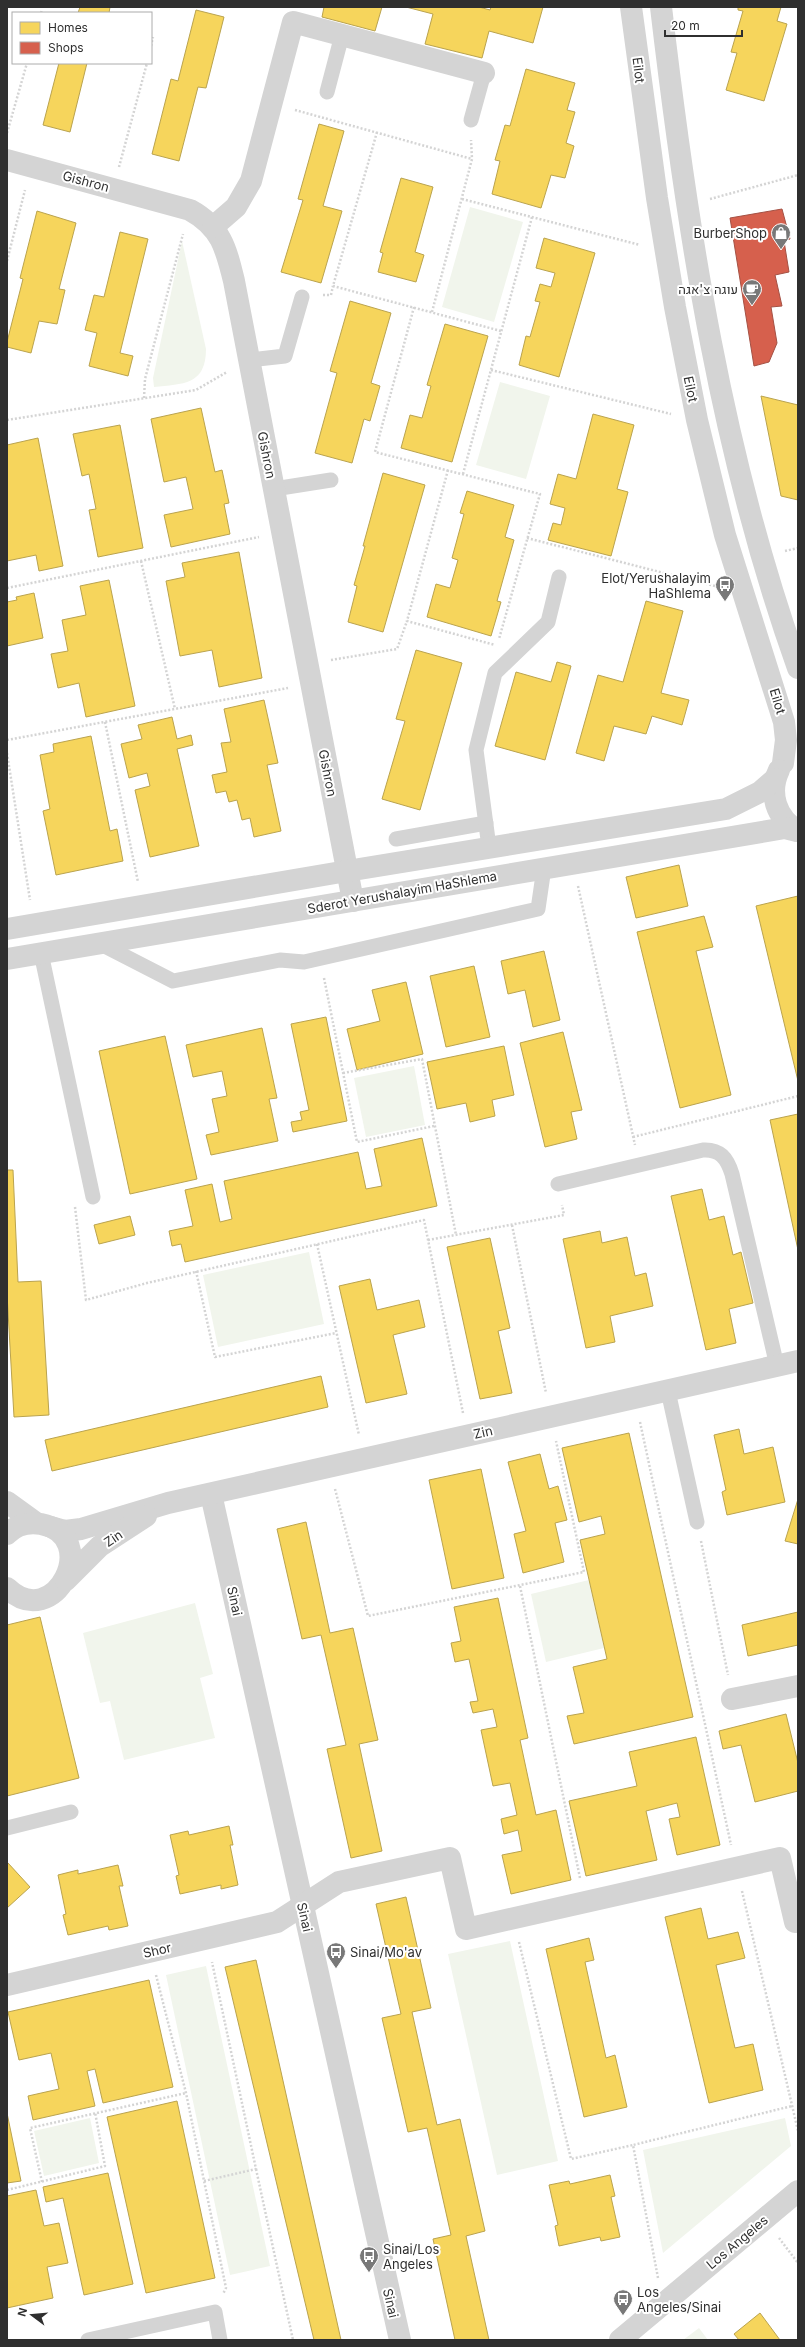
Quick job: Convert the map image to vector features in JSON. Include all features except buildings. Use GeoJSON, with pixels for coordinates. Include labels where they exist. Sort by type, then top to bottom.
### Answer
{"type":"FeatureCollection","features":[{"type":"Feature","properties":{"kind":"street","name":"Eilot"},"geometry":{"type":"LineString","coordinates":[[632,7],[646,128],[665,252],[697,420],[742,592],[784,722],[786,765],[774,788],[776,805],[784,820],[798,831]]}},
{"type":"Feature","properties":{"kind":"street"},"geometry":{"type":"LineString","coordinates":[[661,7],[688,205],[714,357],[739,470],[770,584],[798,668]]}},
{"type":"Feature","properties":{"kind":"street"},"geometry":{"type":"LineString","coordinates":[[213,227],[230,213],[247,191],[255,170],[292,22],[484,74]]}},
{"type":"Feature","properties":{"kind":"street","name":"Gishron"},"geometry":{"type":"LineString","coordinates":[[7,160],[190,210],[205,219],[213,227],[224,245],[229,261],[249,360],[353,901]]}},
{"type":"Feature","properties":{"kind":"street"},"geometry":{"type":"LineString","coordinates":[[7,929],[490,847],[726,809],[760,792],[786,765]]}},
{"type":"Feature","properties":{"kind":"street","name":"Sderot Yerushalayim HaShlema"},"geometry":{"type":"LineString","coordinates":[[7,959],[785,828],[798,831]]}},
{"type":"Feature","properties":{"kind":"street","name":"Zin"},"geometry":{"type":"LineString","coordinates":[[44,1525],[65,1531],[81,1529],[168,1503],[798,1361]]}},
{"type":"Feature","properties":{"kind":"street","name":"Sinai"},"geometry":{"type":"LineString","coordinates":[[211,1494],[400,2340]]}},
{"type":"Feature","properties":{"kind":"street"},"geometry":{"type":"LineString","coordinates":[[7,1502],[62,1536],[69,1549],[71,1564],[65,1582]]}},
{"type":"Feature","properties":{"kind":"street","name":"Zin"},"geometry":{"type":"LineString","coordinates":[[38,1598],[51,1594],[65,1582],[100,1546],[168,1503]]}},
{"type":"Feature","properties":{"kind":"street"},"geometry":{"type":"LineString","coordinates":[[7,1534],[22,1525],[44,1525]]}},
{"type":"Feature","properties":{"kind":"street"},"geometry":{"type":"LineString","coordinates":[[7,1588],[23,1597],[38,1598]]}},
{"type":"Feature","properties":{"kind":"street"},"geometry":{"type":"LineString","coordinates":[[7,1607],[38,1598]]}},
{"type":"Feature","properties":{"kind":"street"},"geometry":{"type":"LineString","coordinates":[[732,1699],[798,1686]]}},
{"type":"Feature","properties":{"kind":"street","name":"Shor"},"geometry":{"type":"LineString","coordinates":[[7,1984],[277,1922],[302,1904],[339,1882],[450,1858],[466,1929],[514,1918]]}},
{"type":"Feature","properties":{"kind":"street"},"geometry":{"type":"LineString","coordinates":[[514,1918],[780,1858],[795,1922]]}},
{"type":"Feature","properties":{"kind":"street","name":"Los Angeles"},"geometry":{"type":"LineString","coordinates":[[620,2340],[798,2191]]}},
{"type":"Feature","properties":{"kind":"lane"},"geometry":{"type":"LineString","coordinates":[[327,92],[342,35]]}},
{"type":"Feature","properties":{"kind":"lane"},"geometry":{"type":"LineString","coordinates":[[471,120],[484,74]]}},
{"type":"Feature","properties":{"kind":"lane"},"geometry":{"type":"LineString","coordinates":[[249,360],[284,356],[302,296]]}},
{"type":"Feature","properties":{"kind":"lane"},"geometry":{"type":"LineString","coordinates":[[274,489],[331,480]]}},
{"type":"Feature","properties":{"kind":"lane"},"geometry":{"type":"LineString","coordinates":[[490,847],[476,750],[495,673],[548,622],[559,577]]}},
{"type":"Feature","properties":{"kind":"lane"},"geometry":{"type":"LineString","coordinates":[[396,839],[486,823]]}},
{"type":"Feature","properties":{"kind":"lane"},"geometry":{"type":"LineString","coordinates":[[99,943],[173,980],[280,960],[304,962],[538,909],[544,868]]}},
{"type":"Feature","properties":{"kind":"lane"},"geometry":{"type":"LineString","coordinates":[[41,953],[93,1197]]}},
{"type":"Feature","properties":{"kind":"lane"},"geometry":{"type":"LineString","coordinates":[[558,1184],[702,1150],[713,1151],[725,1158],[732,1174],[777,1366]]}},
{"type":"Feature","properties":{"kind":"lane"},"geometry":{"type":"LineString","coordinates":[[668,1391],[697,1522]]}},
{"type":"Feature","properties":{"kind":"lane"},"geometry":{"type":"LineString","coordinates":[[7,1828],[71,1812]]}},
{"type":"Feature","properties":{"kind":"lane"},"geometry":{"type":"LineString","coordinates":[[88,2340],[215,2312],[220,2340]]}},
{"type":"Feature","properties":{"kind":"path"},"geometry":{"type":"LineString","coordinates":[[152,42],[153,37]]}},
{"type":"Feature","properties":{"kind":"path"},"geometry":{"type":"LineString","coordinates":[[7,133],[27,64]]}},
{"type":"Feature","properties":{"kind":"path"},"geometry":{"type":"LineString","coordinates":[[114,188],[147,64]]}},
{"type":"Feature","properties":{"kind":"path"},"geometry":{"type":"LineString","coordinates":[[272,104],[472,159]]}},
{"type":"Feature","properties":{"kind":"path"},"geometry":{"type":"LineString","coordinates":[[432,312],[472,159],[471,120]]}},
{"type":"Feature","properties":{"kind":"path"},"geometry":{"type":"LineString","coordinates":[[376,132],[333,286],[501,331]]}},
{"type":"Feature","properties":{"kind":"path"},"geometry":{"type":"LineString","coordinates":[[7,260],[31,166]]}},
{"type":"Feature","properties":{"kind":"path"},"geometry":{"type":"LineString","coordinates":[[688,205],[798,175]]}},
{"type":"Feature","properties":{"kind":"path"},"geometry":{"type":"LineString","coordinates":[[462,198],[665,252]]}},
{"type":"Feature","properties":{"kind":"path"},"geometry":{"type":"LineString","coordinates":[[144,398],[145,379],[190,210]]}},
{"type":"Feature","properties":{"kind":"path"},"geometry":{"type":"LineString","coordinates":[[463,474],[532,217]]}},
{"type":"Feature","properties":{"kind":"path"},"geometry":{"type":"LineString","coordinates":[[407,621],[497,646],[540,494],[376,452],[414,307]]}},
{"type":"Feature","properties":{"kind":"path"},"geometry":{"type":"LineString","coordinates":[[7,420],[196,390],[249,360]]}},
{"type":"Feature","properties":{"kind":"path"},"geometry":{"type":"LineString","coordinates":[[491,370],[697,420]]}},
{"type":"Feature","properties":{"kind":"path"},"geometry":{"type":"LineString","coordinates":[[7,740],[175,709],[309,674],[397,648],[407,621],[448,470]]}},
{"type":"Feature","properties":{"kind":"path"},"geometry":{"type":"LineString","coordinates":[[7,588],[282,532]]}},
{"type":"Feature","properties":{"kind":"path"},"geometry":{"type":"LineString","coordinates":[[527,538],[742,592]]}},
{"type":"Feature","properties":{"kind":"path"},"geometry":{"type":"LineString","coordinates":[[141,561],[175,709]]}},
{"type":"Feature","properties":{"kind":"path"},"geometry":{"type":"LineString","coordinates":[[106,722],[142,906]]}},
{"type":"Feature","properties":{"kind":"path"},"geometry":{"type":"LineString","coordinates":[[7,753],[34,924]]}},
{"type":"Feature","properties":{"kind":"path"},"geometry":{"type":"LineString","coordinates":[[573,864],[640,1165]]}},
{"type":"Feature","properties":{"kind":"path"},"geometry":{"type":"LineString","coordinates":[[320,958],[357,1142],[434,1126]]}},
{"type":"Feature","properties":{"kind":"path"},"geometry":{"type":"LineString","coordinates":[[344,1073],[422,1059],[456,1235]]}},
{"type":"Feature","properties":{"kind":"path"},"geometry":{"type":"LineString","coordinates":[[633,1137],[798,1096]]}},
{"type":"Feature","properties":{"kind":"path"},"geometry":{"type":"LineString","coordinates":[[428,1240],[564,1215],[558,1184]]}},
{"type":"Feature","properties":{"kind":"path"},"geometry":{"type":"LineString","coordinates":[[93,1197],[74,1205],[86,1300],[196,1271],[424,1220],[468,1436]]}},
{"type":"Feature","properties":{"kind":"path"},"geometry":{"type":"LineString","coordinates":[[329,1467],[368,1616],[584,1572],[550,1417],[512,1225]]}},
{"type":"Feature","properties":{"kind":"path"},"geometry":{"type":"LineString","coordinates":[[316,1244],[364,1459]]}},
{"type":"Feature","properties":{"kind":"path"},"geometry":{"type":"LineString","coordinates":[[196,1271],[215,1357],[336,1333]]}},
{"type":"Feature","properties":{"kind":"path"},"geometry":{"type":"LineString","coordinates":[[635,1398],[736,1868],[798,2130]]}},
{"type":"Feature","properties":{"kind":"path"},"geometry":{"type":"LineString","coordinates":[[697,1522],[732,1699]]}},
{"type":"Feature","properties":{"kind":"path"},"geometry":{"type":"LineString","coordinates":[[520,1586],[585,1902]]}},
{"type":"Feature","properties":{"kind":"path"},"geometry":{"type":"LineString","coordinates":[[514,1918],[571,2160],[792,2106]]}},
{"type":"Feature","properties":{"kind":"path"},"geometry":{"type":"LineString","coordinates":[[207,1938],[293,2340]]}},
{"type":"Feature","properties":{"kind":"path"},"geometry":{"type":"LineString","coordinates":[[150,1951],[186,2093],[226,2288],[215,2312]]}},
{"type":"Feature","properties":{"kind":"path"},"geometry":{"type":"LineString","coordinates":[[42,2182],[30,2128],[95,2112],[186,2093]]}},
{"type":"Feature","properties":{"kind":"path"},"geometry":{"type":"LineString","coordinates":[[7,2190],[105,2166],[95,2112]]}},
{"type":"Feature","properties":{"kind":"path"},"geometry":{"type":"LineString","coordinates":[[633,2144],[663,2304]]}},
{"type":"Feature","properties":{"kind":"path"},"geometry":{"type":"LineString","coordinates":[[204,2181],[256,2169]]}},
{"type":"Feature","properties":{"kind":"path"},"geometry":{"type":"LineString","coordinates":[[764,2219],[798,2262]]}},
{"type":"Feature","properties":{"kind":"shaded area"},"geometry":{"type":"Polygon","coordinates":[[[470,207],[523,222],[494,322],[442,307],[470,207]]]}},
{"type":"Feature","properties":{"kind":"shaded area"},"geometry":{"type":"Polygon","coordinates":[[[182,241],[206,349],[205,361],[202,370],[191,380],[174,385],[154,387],[153,378],[182,241]]]}},
{"type":"Feature","properties":{"kind":"shaded area"},"geometry":{"type":"Polygon","coordinates":[[[500,382],[550,396],[526,479],[476,465],[500,382]]]}},
{"type":"Feature","properties":{"kind":"shaded area"},"geometry":{"type":"Polygon","coordinates":[[[414,1066],[425,1125],[366,1137],[354,1078],[414,1066]]]}},
{"type":"Feature","properties":{"kind":"shaded area"},"geometry":{"type":"Polygon","coordinates":[[[309,1252],[324,1324],[218,1347],[203,1275],[309,1252]]]}},
{"type":"Feature","properties":{"kind":"shaded area"},"geometry":{"type":"Polygon","coordinates":[[[589,1580],[604,1648],[546,1662],[531,1594],[589,1580]]]}},
{"type":"Feature","properties":{"kind":"shaded area"},"geometry":{"type":"Polygon","coordinates":[[[195,1603],[213,1674],[200,1678],[215,1738],[124,1760],[110,1701],[100,1703],[83,1633],[195,1603]]]}},
{"type":"Feature","properties":{"kind":"shaded area"},"geometry":{"type":"Polygon","coordinates":[[[510,1941],[558,2161],[497,2175],[448,1954],[510,1941]]]}},
{"type":"Feature","properties":{"kind":"shaded area"},"geometry":{"type":"Polygon","coordinates":[[[206,1966],[270,2266],[230,2275],[166,1975],[206,1966]]]}},
{"type":"Feature","properties":{"kind":"shaded area"},"geometry":{"type":"Polygon","coordinates":[[[90,2118],[99,2163],[44,2176],[34,2131],[90,2118]]]}},
{"type":"Feature","properties":{"kind":"shaded area"},"geometry":{"type":"Polygon","coordinates":[[[785,2118],[791,2146],[663,2253],[643,2150],[785,2118]]]}},
{"type":"Feature","properties":{"kind":"shaded area"},"geometry":{"type":"Polygon","coordinates":[[[699,2328],[708,2340],[683,2340],[699,2328]]]}},
{"type":"Feature","properties":{"kind":"place","name":"BurberShop"},"geometry":{"type":"Point","coordinates":[781,250]}},
{"type":"Feature","properties":{"kind":"place","name":"עוגה צ'אגה"},"geometry":{"type":"Point","coordinates":[752,306]}},
{"type":"Feature","properties":{"kind":"place","name":"Elot/Yerushalayim HaShlema"},"geometry":{"type":"Point","coordinates":[725,602]}},
{"type":"Feature","properties":{"kind":"place","name":"Sinai/Mo'av"},"geometry":{"type":"Point","coordinates":[336,1969]}},
{"type":"Feature","properties":{"kind":"place","name":"Sinai/Los Angeles"},"geometry":{"type":"Point","coordinates":[369,2273]}},
{"type":"Feature","properties":{"kind":"place","name":"Los Angeles/Sinai"},"geometry":{"type":"Point","coordinates":[623,2316]}}]}
